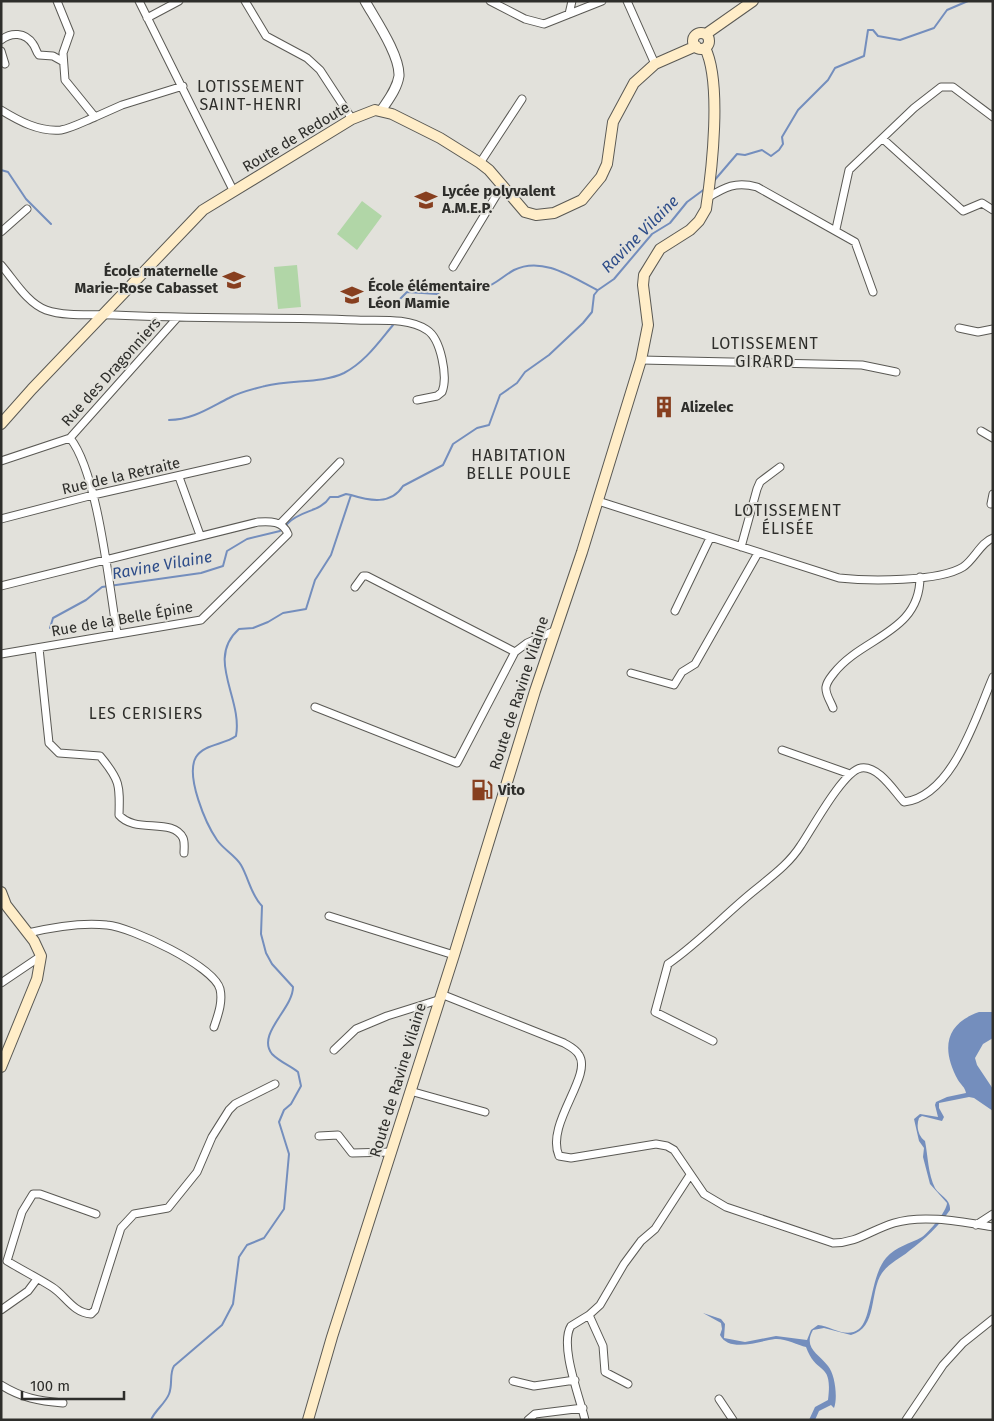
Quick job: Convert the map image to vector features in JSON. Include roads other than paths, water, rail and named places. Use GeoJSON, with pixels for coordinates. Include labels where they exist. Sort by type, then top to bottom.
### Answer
{"type":"FeatureCollection","features":[{"type":"Feature","properties":{"kind":"main road"},"geometry":{"type":"LineString","coordinates":[[381,110],[416,126],[480,163],[526,212],[536,215],[563,211],[582,200],[601,177],[607,164],[610,131],[626,97],[642,74],[655,64],[700,47],[709,41],[706,34],[753,1]]}},
{"type":"Feature","properties":{"kind":"main road","name":"Route de Ravine Vilaine"},"geometry":{"type":"LineString","coordinates":[[308,1420],[332,1337],[439,997],[454,955],[554,631],[598,501],[640,360],[648,325],[643,285],[644,275],[660,250],[699,221],[706,209],[713,76],[711,60],[700,47]]}},
{"type":"Feature","properties":{"kind":"main road","name":"Route de Redoute"},"geometry":{"type":"LineString","coordinates":[[1,424],[203,210],[352,119],[368,112],[381,110]]}},
{"type":"Feature","properties":{"kind":"main road"},"geometry":{"type":"LineString","coordinates":[[1,892],[6,905],[28,933],[41,956],[37,980],[1,1067]]}},
{"type":"Feature","properties":{"kind":"street"},"geometry":{"type":"LineString","coordinates":[[57,1],[70,34],[63,49],[62,61],[68,86],[95,116]]}},
{"type":"Feature","properties":{"kind":"street"},"geometry":{"type":"LineString","coordinates":[[139,1],[183,86],[234,192]]}},
{"type":"Feature","properties":{"kind":"street"},"geometry":{"type":"LineString","coordinates":[[147,18],[179,1]]}},
{"type":"Feature","properties":{"kind":"street"},"geometry":{"type":"LineString","coordinates":[[245,1],[266,36],[307,58],[320,70],[352,119]]}},
{"type":"Feature","properties":{"kind":"street"},"geometry":{"type":"LineString","coordinates":[[365,1],[397,63],[398,76],[396,84],[381,110]]}},
{"type":"Feature","properties":{"kind":"street"},"geometry":{"type":"LineString","coordinates":[[490,1],[535,23],[554,21],[602,1]]}},
{"type":"Feature","properties":{"kind":"street"},"geometry":{"type":"LineString","coordinates":[[569,14],[572,1]]}},
{"type":"Feature","properties":{"kind":"street"},"geometry":{"type":"LineString","coordinates":[[627,1],[655,64]]}},
{"type":"Feature","properties":{"kind":"street"},"geometry":{"type":"LineString","coordinates":[[1,40],[10,34],[17,34],[32,42],[39,55],[53,56],[62,61]]}},
{"type":"Feature","properties":{"kind":"street"},"geometry":{"type":"LineString","coordinates":[[1,51],[5,64]]}},
{"type":"Feature","properties":{"kind":"street"},"geometry":{"type":"LineString","coordinates":[[1,110],[14,118],[42,128],[61,130],[122,105],[183,86]]}},
{"type":"Feature","properties":{"kind":"street"},"geometry":{"type":"LineString","coordinates":[[836,230],[849,170],[914,108],[941,87],[953,87],[993,117]]}},
{"type":"Feature","properties":{"kind":"street"},"geometry":{"type":"LineString","coordinates":[[480,163],[522,99]]}},
{"type":"Feature","properties":{"kind":"street"},"geometry":{"type":"LineString","coordinates":[[883,139],[962,211],[982,203],[993,210]]}},
{"type":"Feature","properties":{"kind":"street"},"geometry":{"type":"LineString","coordinates":[[708,196],[728,186],[743,183],[757,187],[836,230],[855,242],[873,292]]}},
{"type":"Feature","properties":{"kind":"street"},"geometry":{"type":"LineString","coordinates":[[453,267],[502,186]]}},
{"type":"Feature","properties":{"kind":"street"},"geometry":{"type":"LineString","coordinates":[[1,232],[28,209]]}},
{"type":"Feature","properties":{"kind":"street"},"geometry":{"type":"LineString","coordinates":[[1,265],[34,304],[47,310],[177,318],[335,319],[411,324],[427,330],[436,339],[441,352],[442,392],[437,396],[417,400]]}},
{"type":"Feature","properties":{"kind":"street","name":"Rue des Dragonniers"},"geometry":{"type":"LineString","coordinates":[[117,633],[106,560],[92,495],[79,449],[70,438],[177,318]]}},
{"type":"Feature","properties":{"kind":"street"},"geometry":{"type":"LineString","coordinates":[[959,328],[978,332],[993,329]]}},
{"type":"Feature","properties":{"kind":"street"},"geometry":{"type":"LineString","coordinates":[[640,360],[726,360],[862,365],[896,372]]}},
{"type":"Feature","properties":{"kind":"street"},"geometry":{"type":"LineString","coordinates":[[981,431],[993,438]]}},
{"type":"Feature","properties":{"kind":"street"},"geometry":{"type":"LineString","coordinates":[[1,460],[70,438]]}},
{"type":"Feature","properties":{"kind":"street","name":"Rue de la Retraite"},"geometry":{"type":"LineString","coordinates":[[1,519],[92,495],[179,477],[247,460]]}},
{"type":"Feature","properties":{"kind":"street"},"geometry":{"type":"LineString","coordinates":[[1,586],[258,522],[269,521],[280,524],[340,462]]}},
{"type":"Feature","properties":{"kind":"street"},"geometry":{"type":"LineString","coordinates":[[741,548],[756,489],[760,482],[780,466]]}},
{"type":"Feature","properties":{"kind":"street"},"geometry":{"type":"LineString","coordinates":[[179,477],[200,535]]}},
{"type":"Feature","properties":{"kind":"street"},"geometry":{"type":"LineString","coordinates":[[991,504],[993,494]]}},
{"type":"Feature","properties":{"kind":"street"},"geometry":{"type":"LineString","coordinates":[[598,501],[839,578],[860,580],[943,576],[965,566],[976,556],[990,539],[993,532]]}},
{"type":"Feature","properties":{"kind":"street","name":"Rue de la Belle Épine"},"geometry":{"type":"LineString","coordinates":[[1,654],[201,620],[231,589],[286,539],[288,534],[286,529],[280,524]]}},
{"type":"Feature","properties":{"kind":"street"},"geometry":{"type":"LineString","coordinates":[[675,611],[710,538]]}},
{"type":"Feature","properties":{"kind":"street"},"geometry":{"type":"LineString","coordinates":[[631,673],[674,685],[682,672],[695,664],[758,553]]}},
{"type":"Feature","properties":{"kind":"street"},"geometry":{"type":"LineString","coordinates":[[354,587],[363,576],[367,576],[515,652]]}},
{"type":"Feature","properties":{"kind":"street"},"geometry":{"type":"LineString","coordinates":[[833,708],[826,689],[828,681],[842,663],[854,653],[881,639],[896,628],[916,602],[919,593],[920,577]]}},
{"type":"Feature","properties":{"kind":"street"},"geometry":{"type":"LineString","coordinates":[[315,708],[457,763],[515,652],[527,643],[554,631]]}},
{"type":"Feature","properties":{"kind":"street"},"geometry":{"type":"LineString","coordinates":[[38,648],[49,743],[58,753],[100,756],[112,770],[120,788],[118,815],[124,821],[134,825],[164,826],[176,831],[183,838],[184,854]]}},
{"type":"Feature","properties":{"kind":"street"},"geometry":{"type":"LineString","coordinates":[[712,1042],[655,1012],[668,964],[691,948],[756,889],[775,876],[797,852],[850,774],[855,770],[864,767],[873,770],[904,802],[915,801],[942,781],[963,747],[993,677]]}},
{"type":"Feature","properties":{"kind":"street"},"geometry":{"type":"LineString","coordinates":[[782,750],[850,774]]}},
{"type":"Feature","properties":{"kind":"street"},"geometry":{"type":"LineString","coordinates":[[329,916],[454,955]]}},
{"type":"Feature","properties":{"kind":"street"},"geometry":{"type":"LineString","coordinates":[[28,933],[51,927],[108,925],[172,950],[207,972],[220,988],[220,1008],[214,1026]]}},
{"type":"Feature","properties":{"kind":"street"},"geometry":{"type":"LineString","coordinates":[[1,983],[41,956]]}},
{"type":"Feature","properties":{"kind":"street"},"geometry":{"type":"LineString","coordinates":[[334,1050],[356,1029],[439,997],[564,1043],[575,1049],[581,1056],[582,1073],[566,1104],[557,1139],[559,1156],[571,1158],[656,1144],[674,1150],[704,1194],[726,1207],[832,1243],[849,1243],[899,1222],[935,1220],[993,1227]]}},
{"type":"Feature","properties":{"kind":"street"},"geometry":{"type":"LineString","coordinates":[[96,1214],[40,1194],[33,1194],[22,1212],[7,1261],[54,1288],[66,1301],[84,1314],[91,1314],[95,1310],[121,1228],[134,1214],[168,1208],[197,1172],[212,1137],[229,1110],[235,1104],[276,1084]]}},
{"type":"Feature","properties":{"kind":"street"},"geometry":{"type":"LineString","coordinates":[[410,1091],[485,1112]]}},
{"type":"Feature","properties":{"kind":"street"},"geometry":{"type":"LineString","coordinates":[[319,1136],[338,1136],[352,1153],[391,1152]]}},
{"type":"Feature","properties":{"kind":"street"},"geometry":{"type":"LineString","coordinates":[[585,1420],[567,1348],[568,1335],[575,1323],[589,1315],[600,1305],[624,1264],[641,1241],[655,1229],[690,1175]]}},
{"type":"Feature","properties":{"kind":"street"},"geometry":{"type":"LineString","coordinates":[[976,1224],[993,1214]]}},
{"type":"Feature","properties":{"kind":"street"},"geometry":{"type":"LineString","coordinates":[[1,1310],[28,1291],[37,1279]]}},
{"type":"Feature","properties":{"kind":"street"},"geometry":{"type":"LineString","coordinates":[[589,1315],[603,1346],[606,1372],[628,1384]]}},
{"type":"Feature","properties":{"kind":"street"},"geometry":{"type":"LineString","coordinates":[[906,1420],[943,1365],[962,1343],[993,1319]]}},
{"type":"Feature","properties":{"kind":"street"},"geometry":{"type":"LineString","coordinates":[[512,1382],[534,1386],[575,1380]]}},
{"type":"Feature","properties":{"kind":"street"},"geometry":{"type":"LineString","coordinates":[[1,1385],[17,1395],[36,1401],[63,1403]]}},
{"type":"Feature","properties":{"kind":"street"},"geometry":{"type":"LineString","coordinates":[[719,1399],[733,1420]]}},
{"type":"Feature","properties":{"kind":"street"},"geometry":{"type":"LineString","coordinates":[[528,1420],[535,1414],[583,1408]]}},
{"type":"Feature","properties":{"kind":"water"},"geometry":{"type":"Polygon","coordinates":[[[979,1012],[993,1012],[993,1038],[983,1044],[975,1058],[977,1065],[993,1089],[993,1111],[974,1098],[969,1097],[939,1103],[939,1108],[944,1117],[942,1121],[922,1116],[919,1118],[918,1131],[925,1141],[933,1183],[937,1191],[949,1203],[950,1210],[926,1237],[888,1266],[882,1273],[875,1290],[869,1317],[860,1331],[851,1335],[824,1328],[813,1330],[810,1336],[811,1346],[830,1370],[834,1380],[836,1398],[834,1408],[831,1405],[819,1411],[815,1420],[809,1420],[815,1407],[828,1400],[829,1387],[826,1374],[810,1356],[806,1347],[779,1339],[737,1345],[730,1344],[720,1335],[721,1323],[703,1313],[721,1319],[725,1324],[724,1338],[745,1342],[776,1336],[807,1340],[811,1330],[818,1325],[849,1333],[859,1329],[866,1316],[877,1276],[886,1258],[899,1248],[922,1237],[937,1221],[946,1207],[947,1203],[930,1184],[923,1157],[924,1148],[919,1141],[914,1119],[920,1114],[938,1117],[936,1102],[947,1097],[966,1093],[958,1080],[949,1058],[949,1039],[959,1023],[979,1012]]]}},
{"type":"Feature","properties":{"kind":"waterway","name":"Ravine Vilaine"},"geometry":{"type":"LineString","coordinates":[[713,182],[737,154],[745,155],[762,150],[771,156],[779,150],[783,144],[782,137],[798,110],[828,80],[835,68],[864,56],[868,30],[873,30],[878,36],[900,40],[934,28],[947,10],[968,1]]}},
{"type":"Feature","properties":{"kind":"waterway"},"geometry":{"type":"LineString","coordinates":[[1,170],[8,172],[26,199],[51,224]]}},
{"type":"Feature","properties":{"kind":"waterway","name":"Ravine Vilaine"},"geometry":{"type":"LineString","coordinates":[[151,1420],[169,1394],[174,1366],[222,1325],[233,1304],[239,1257],[247,1245],[264,1238],[284,1209],[289,1154],[279,1122],[284,1110],[291,1104],[301,1086],[298,1072],[275,1057],[268,1046],[272,1030],[287,1004],[293,987],[272,964],[266,953],[261,934],[262,906],[255,897],[241,865],[212,833],[198,800],[193,776],[193,765],[200,753],[209,747],[236,736],[235,707],[225,666],[225,653],[229,641],[239,629],[253,628],[283,613],[306,609],[315,580],[331,555],[351,495],[373,500],[386,499],[398,492],[403,486],[443,465],[453,444],[477,428],[489,425],[500,395],[517,383],[525,372],[549,355],[583,323],[592,312],[594,295],[598,290],[614,279],[652,234],[670,223],[687,202],[706,188]]}},
{"type":"Feature","properties":{"kind":"waterway"},"geometry":{"type":"LineString","coordinates":[[397,302],[407,292],[437,294],[451,286],[470,289],[484,288],[492,285],[514,270],[535,265],[567,274],[597,290]]}},
{"type":"Feature","properties":{"kind":"waterway"},"geometry":{"type":"LineString","coordinates":[[169,420],[193,416],[242,392],[275,384],[325,379],[344,373],[365,358],[393,325]]}},
{"type":"Feature","properties":{"kind":"waterway","name":"Ravine Vilaine"},"geometry":{"type":"LineString","coordinates":[[287,524],[292,519],[321,506],[330,497],[351,495]]}},
{"type":"Feature","properties":{"kind":"waterway","name":"Ravine Vilaine"},"geometry":{"type":"LineString","coordinates":[[50,628],[53,618],[86,600],[102,587],[201,573],[223,566],[227,551],[247,539],[280,531]]}},
{"type":"Feature","properties":{"kind":"place","name":"Lycée polyvalent A.M.E.P."},"geometry":{"type":"Point","coordinates":[426,200]}},
{"type":"Feature","properties":{"kind":"place","name":"École maternelle Marie-Rose Cabasset"},"geometry":{"type":"Point","coordinates":[234,280]}},
{"type":"Feature","properties":{"kind":"place","name":"École élémentaire Léon Mamie"},"geometry":{"type":"Point","coordinates":[352,295]}},
{"type":"Feature","properties":{"kind":"place","name":"Alizelec"},"geometry":{"type":"Point","coordinates":[664,407]}},
{"type":"Feature","properties":{"kind":"place","name":"Vito"},"geometry":{"type":"Point","coordinates":[482,790]}},
{"type":"Feature","properties":{"kind":"district","name":"LOTISSEMENT SAINT-HENRI"},"geometry":{"type":"Point","coordinates":[251,95]}},
{"type":"Feature","properties":{"kind":"district","name":"LOTISSEMENT GIRARD"},"geometry":{"type":"Point","coordinates":[765,352]}},
{"type":"Feature","properties":{"kind":"district","name":"HABITATION BELLE POULE"},"geometry":{"type":"Point","coordinates":[519,464]}},
{"type":"Feature","properties":{"kind":"district","name":"LOTISSEMENT ÉLISÉE"},"geometry":{"type":"Point","coordinates":[788,519]}},
{"type":"Feature","properties":{"kind":"district","name":"LES CERISIERS"},"geometry":{"type":"Point","coordinates":[146,713]}}]}
